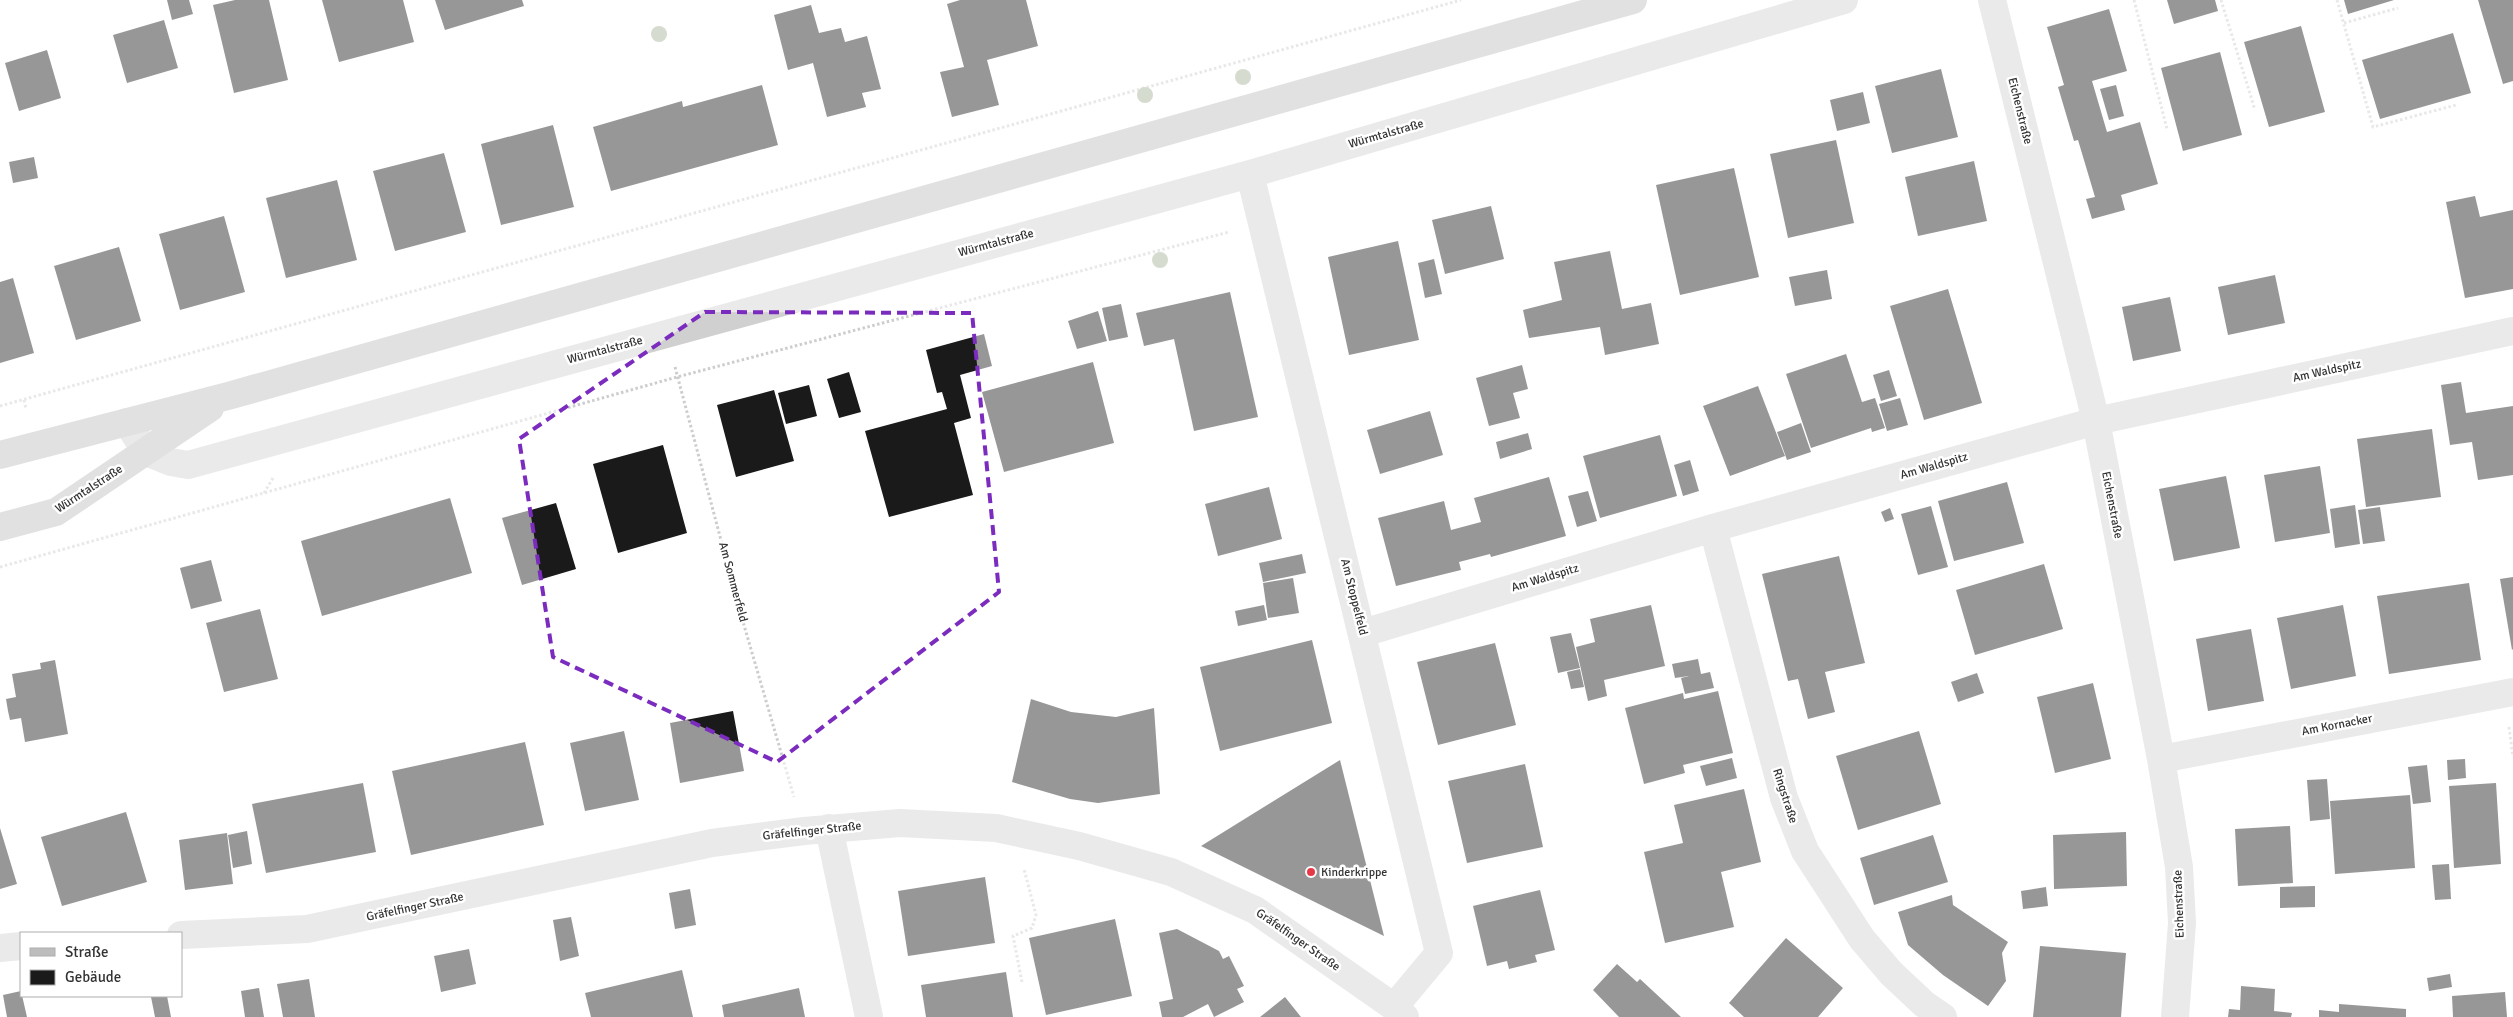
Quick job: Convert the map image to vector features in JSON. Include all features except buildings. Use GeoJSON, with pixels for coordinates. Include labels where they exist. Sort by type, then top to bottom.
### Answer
{"type":"FeatureCollection","features":[{"type":"Feature","properties":{"kind":"main road","name":"Würmtalstraße"},"geometry":{"type":"LineString","coordinates":[[0,456],[228,396],[1633,0]]}},
{"type":"Feature","properties":{"kind":"main road","name":"Würmtalstraße"},"geometry":{"type":"LineString","coordinates":[[0,527],[56,512],[228,396]]}},
{"type":"Feature","properties":{"kind":"street","name":"Würmtalstraße"},"geometry":{"type":"LineString","coordinates":[[146,452],[170,462],[188,465],[1250,174],[1844,0]]}},
{"type":"Feature","properties":{"kind":"street","name":"Eichenstraße"},"geometry":{"type":"LineString","coordinates":[[1992,0],[2096,421],[2161,759],[2179,867],[2182,923],[2175,1017]]}},
{"type":"Feature","properties":{"kind":"street","name":"Am Stoppelfeld"},"geometry":{"type":"LineString","coordinates":[[1250,174],[1440,953],[1399,1012]]}},
{"type":"Feature","properties":{"kind":"street","name":"Am Waldspitz"},"geometry":{"type":"LineString","coordinates":[[1362,633],[1713,528],[2096,421],[2513,331]]}},
{"type":"Feature","properties":{"kind":"street"},"geometry":{"type":"LineString","coordinates":[[127,422],[146,452]]}},
{"type":"Feature","properties":{"kind":"street","name":"Ringstraße"},"geometry":{"type":"LineString","coordinates":[[1713,528],[1784,798],[1805,851],[1862,939],[1891,973],[1924,1004],[1944,1017]]}},
{"type":"Feature","properties":{"kind":"street","name":"Am Kornacker"},"geometry":{"type":"LineString","coordinates":[[2161,759],[2513,692]]}},
{"type":"Feature","properties":{"kind":"street","name":"Gräfelfinger Straße"},"geometry":{"type":"LineString","coordinates":[[182,935],[307,929],[712,844],[817,829],[900,823],[996,828],[1078,846],[1171,872],[1255,910],[1399,1012]]}},
{"type":"Feature","properties":{"kind":"street"},"geometry":{"type":"LineString","coordinates":[[817,829],[869,1017]]}},
{"type":"Feature","properties":{"kind":"street"},"geometry":{"type":"LineString","coordinates":[[0,948],[20,946]]}},
{"type":"Feature","properties":{"kind":"path"},"geometry":{"type":"LineString","coordinates":[[0,406],[1461,0]]}},
{"type":"Feature","properties":{"kind":"path"},"geometry":{"type":"LineString","coordinates":[[2134,0],[2167,129]]}},
{"type":"Feature","properties":{"kind":"path"},"geometry":{"type":"LineString","coordinates":[[2221,0],[2255,110]]}},
{"type":"Feature","properties":{"kind":"path"},"geometry":{"type":"LineString","coordinates":[[2337,0],[2373,127],[2456,105]]}},
{"type":"Feature","properties":{"kind":"path"},"geometry":{"type":"LineString","coordinates":[[2344,24],[2398,8]]}},
{"type":"Feature","properties":{"kind":"path"},"geometry":{"type":"LineString","coordinates":[[0,567],[677,377],[1262,222]]}},
{"type":"Feature","properties":{"kind":"path","name":"Am Sommerfeld"},"geometry":{"type":"LineString","coordinates":[[666,333],[739,608],[817,829]]}},
{"type":"Feature","properties":{"kind":"path"},"geometry":{"type":"LineString","coordinates":[[24,400],[26,409]]}},
{"type":"Feature","properties":{"kind":"path"},"geometry":{"type":"LineString","coordinates":[[1015,833],[1036,915],[1032,928],[1013,936],[1022,982]]}},
{"type":"Feature","properties":{"kind":"highlighted area"},"geometry":{"type":"Polygon","coordinates":[[[705,312],[972,313],[999,592],[777,762],[553,657],[519,439],[705,312]]]}},
{"type":"Feature","properties":{"kind":"place","name":"Kinderkrippe"},"geometry":{"type":"Point","coordinates":[1311,872]}}]}
